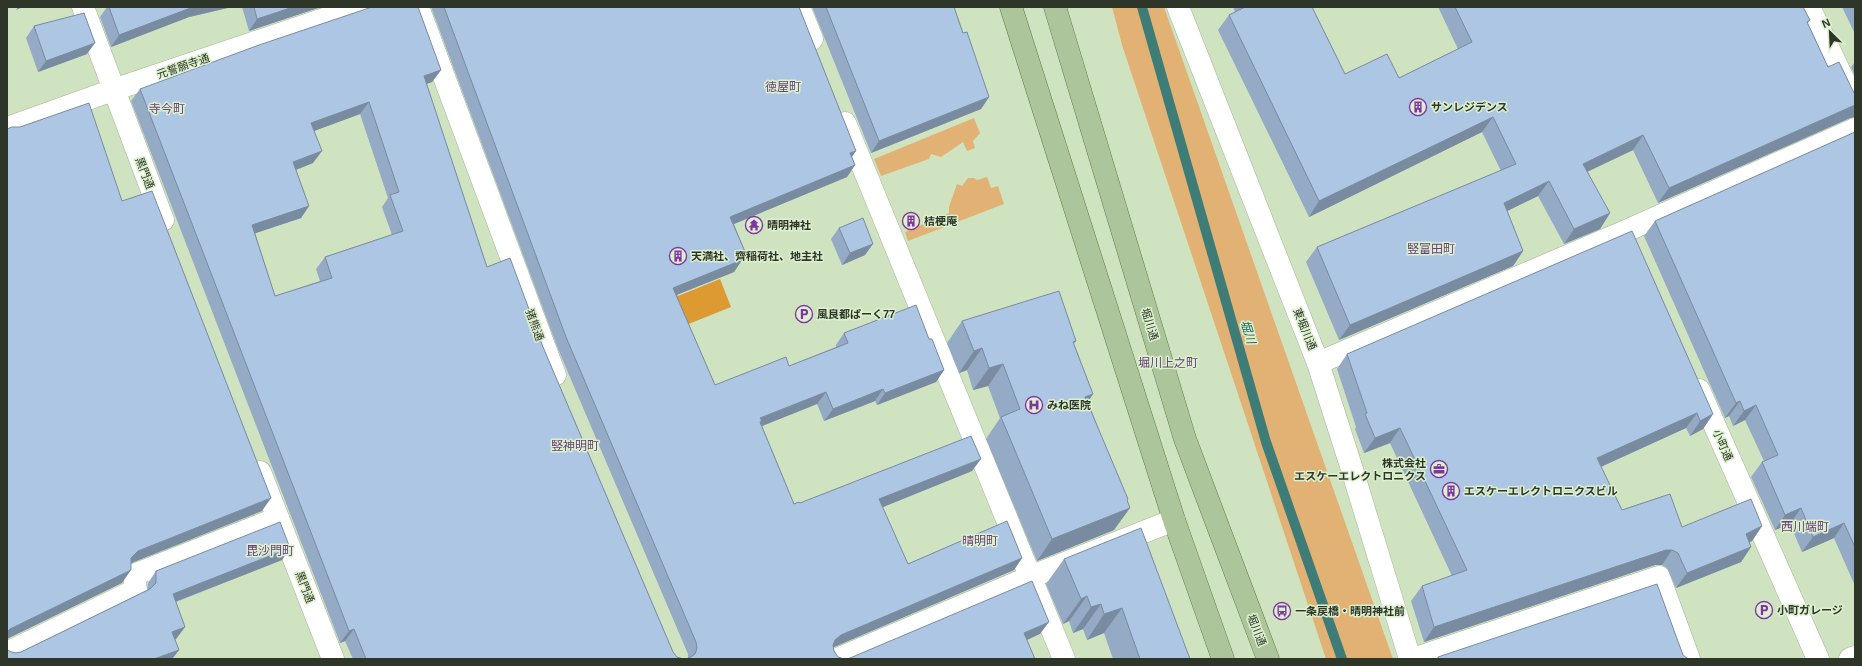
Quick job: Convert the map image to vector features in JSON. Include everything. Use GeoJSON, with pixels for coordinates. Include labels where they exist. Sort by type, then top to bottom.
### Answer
{"type":"FeatureCollection","features":[{"type":"Feature","properties":{"kind":"main road"},"geometry":{"type":"LineString","coordinates":[[1011,7],[1174,520],[1223,659]]}},
{"type":"Feature","properties":{"kind":"main road","name":"堀川通"},"geometry":{"type":"LineString","coordinates":[[1055,7],[1185,439],[1268,659]]}},
{"type":"Feature","properties":{"kind":"street","name":"黒門通"},"geometry":{"type":"LineString","coordinates":[[83,7],[170,238]]}},
{"type":"Feature","properties":{"kind":"street","name":"元誓願寺通"},"geometry":{"type":"LineString","coordinates":[[7,128],[113,90],[360,7]]}},
{"type":"Feature","properties":{"kind":"street","name":"猪熊通"},"geometry":{"type":"LineString","coordinates":[[418,7],[546,354],[564,396]]}},
{"type":"Feature","properties":{"kind":"street"},"geometry":{"type":"LineString","coordinates":[[799,7],[818,55]]}},
{"type":"Feature","properties":{"kind":"street","name":"東堀川通"},"geometry":{"type":"LineString","coordinates":[[1178,7],[1318,363],[1410,659]]}},
{"type":"Feature","properties":{"kind":"street"},"geometry":{"type":"LineString","coordinates":[[1809,7],[1855,104]]}},
{"type":"Feature","properties":{"kind":"street"},"geometry":{"type":"LineString","coordinates":[[838,105],[1064,659]]}},
{"type":"Feature","properties":{"kind":"street"},"geometry":{"type":"LineString","coordinates":[[1318,363],[1631,238],[1855,129]]}},
{"type":"Feature","properties":{"kind":"street","name":"小町通"},"geometry":{"type":"LineString","coordinates":[[1692,374],[1818,659]]}},
{"type":"Feature","properties":{"kind":"street","name":"黒門通"},"geometry":{"type":"LineString","coordinates":[[252,452],[333,659]]}},
{"type":"Feature","properties":{"kind":"street"},"geometry":{"type":"LineString","coordinates":[[7,653],[136,590],[134,575],[278,518]]}},
{"type":"Feature","properties":{"kind":"street"},"geometry":{"type":"LineString","coordinates":[[837,659],[1030,577],[1174,520]]}},
{"type":"Feature","properties":{"kind":"street"},"geometry":{"type":"LineString","coordinates":[[1413,659],[1659,576],[1689,659]]}},
{"type":"Feature","properties":{"kind":"street"},"geometry":{"type":"LineString","coordinates":[[1850,659],[1855,657]]}},
{"type":"Feature","properties":{"kind":"shaded area"},"geometry":{"type":"Polygon","coordinates":[[[1112,7],[1164,7],[1393,659],[1326,659],[1122,45],[1112,7]]]}},
{"type":"Feature","properties":{"kind":"shaded area"},"geometry":{"type":"Polygon","coordinates":[[[974,118],[980,133],[973,141],[975,148],[967,151],[963,142],[941,157],[931,154],[929,159],[881,176],[874,159],[974,118]]]}},
{"type":"Feature","properties":{"kind":"shaded area"},"geometry":{"type":"Polygon","coordinates":[[[987,177],[991,188],[998,186],[1004,204],[908,241],[905,232],[949,213],[949,207],[957,184],[962,186],[968,178],[974,178],[977,180],[987,177]]]}},
{"type":"Feature","properties":{"kind":"shaded area"},"geometry":{"type":"Polygon","coordinates":[[[651,253],[667,270],[678,296],[720,279],[731,307],[681,327],[651,253]]]}},
{"type":"Feature","properties":{"kind":"building"},"geometry":{"type":"Polygon","coordinates":[[[109,7],[193,7],[119,35],[109,7]]]}},
{"type":"Feature","properties":{"kind":"building"},"geometry":{"type":"Polygon","coordinates":[[[254,7],[293,7],[257,19],[254,7]]]}},
{"type":"Feature","properties":{"kind":"building"},"geometry":{"type":"Polygon","coordinates":[[[372,7],[418,7],[441,70],[424,76],[487,267],[510,258],[543,347],[673,652],[677,657],[683,659],[366,659],[354,629],[349,631],[140,89],[259,45],[372,7]],[[369,102],[311,123],[322,151],[293,162],[309,206],[252,225],[275,296],[332,278],[325,257],[403,231],[390,195],[399,192],[369,102]]]}},
{"type":"Feature","properties":{"kind":"building"},"geometry":{"type":"Polygon","coordinates":[[[444,7],[799,7],[856,151],[850,153],[855,165],[730,217],[746,254],[741,256],[742,260],[673,288],[715,385],[786,357],[789,366],[848,343],[844,333],[916,305],[929,339],[932,339],[944,370],[885,393],[883,389],[833,409],[826,392],[760,418],[762,421],[760,422],[794,504],[800,503],[971,436],[981,459],[879,499],[908,564],[1007,521],[1022,558],[841,635],[835,640],[833,645],[834,651],[838,657],[844,659],[685,659],[695,654],[697,648],[696,642],[566,337],[444,7]]]}},
{"type":"Feature","properties":{"kind":"building"},"geometry":{"type":"Polygon","coordinates":[[[826,7],[954,7],[963,33],[967,32],[989,97],[879,141],[826,7]]]}},
{"type":"Feature","properties":{"kind":"building"},"geometry":{"type":"Polygon","coordinates":[[[1245,7],[1312,7],[1345,74],[1387,54],[1399,78],[1472,42],[1455,7],[1803,7],[1810,20],[1807,22],[1828,67],[1839,62],[1855,95],[1855,105],[1669,188],[1643,135],[1583,164],[1610,213],[1574,229],[1549,181],[1504,203],[1523,251],[1350,325],[1317,247],[1516,164],[1493,117],[1319,201],[1229,15],[1245,7]]]}},
{"type":"Feature","properties":{"kind":"building"},"geometry":{"type":"Polygon","coordinates":[[[84,13],[95,43],[46,61],[34,26],[84,13]]]}},
{"type":"Feature","properties":{"kind":"building"},"geometry":{"type":"Polygon","coordinates":[[[89,103],[122,201],[152,191],[271,498],[138,551],[131,558],[131,570],[10,629],[7,632],[7,129],[12,127],[20,127],[89,103]]]}},
{"type":"Feature","properties":{"kind":"building"},"geometry":{"type":"Polygon","coordinates":[[[1855,132],[1855,547],[1844,523],[1813,537],[1801,508],[1785,515],[1762,462],[1778,455],[1756,405],[1744,411],[1740,401],[1736,403],[1655,221],[1855,132]]]}},
{"type":"Feature","properties":{"kind":"building"},"geometry":{"type":"Polygon","coordinates":[[[863,218],[873,244],[850,253],[839,228],[863,218]]]}},
{"type":"Feature","properties":{"kind":"building"},"geometry":{"type":"Polygon","coordinates":[[[1632,231],[1713,414],[1700,421],[1697,413],[1597,458],[1622,510],[1670,494],[1682,527],[1751,499],[1762,526],[1746,534],[1751,547],[1687,573],[1678,553],[1672,550],[1666,550],[1434,627],[1422,586],[1467,570],[1400,428],[1375,438],[1365,414],[1367,413],[1347,354],[1632,231]]]}},
{"type":"Feature","properties":{"kind":"building"},"geometry":{"type":"Polygon","coordinates":[[[1059,291],[1076,341],[1073,342],[1093,394],[1085,397],[1128,499],[1130,508],[1052,539],[1001,417],[1020,409],[1003,364],[989,368],[982,348],[974,351],[962,321],[1059,291]]]}},
{"type":"Feature","properties":{"kind":"building"},"geometry":{"type":"Polygon","coordinates":[[[280,522],[290,548],[173,594],[185,627],[172,632],[179,650],[154,659],[7,659],[7,649],[15,653],[21,652],[150,589],[156,583],[156,571],[280,522]]]}},
{"type":"Feature","properties":{"kind":"building"},"geometry":{"type":"Polygon","coordinates":[[[1141,528],[1190,659],[1140,659],[1122,608],[1104,614],[1101,604],[1091,607],[1087,596],[1081,599],[1064,559],[1141,528]]]}},
{"type":"Feature","properties":{"kind":"building"},"geometry":{"type":"Polygon","coordinates":[[[1032,581],[1049,622],[1024,633],[1035,659],[846,659],[850,658],[1032,581]]]}},
{"type":"Feature","properties":{"kind":"building"},"geometry":{"type":"Polygon","coordinates":[[[1657,584],[1683,655],[1688,659],[1438,659],[1438,657],[1657,584]]]}},
{"type":"Feature","properties":{"kind":"waterway","name":"堀川"},"geometry":{"type":"LineString","coordinates":[[1142,7],[1266,442],[1342,659]]}},
{"type":"Feature","properties":{"kind":"place","name":"サンレジデンス"},"geometry":{"type":"Point","coordinates":[1418,107]}},
{"type":"Feature","properties":{"kind":"place","name":"桔梗庵"},"geometry":{"type":"Point","coordinates":[911,221]}},
{"type":"Feature","properties":{"kind":"place","name":"晴明神社"},"geometry":{"type":"Point","coordinates":[754,225]}},
{"type":"Feature","properties":{"kind":"place","name":"天満社、齊稲荷社、地主社"},"geometry":{"type":"Point","coordinates":[678,256]}},
{"type":"Feature","properties":{"kind":"place","name":"風良都ぱーく77"},"geometry":{"type":"Point","coordinates":[804,314]}},
{"type":"Feature","properties":{"kind":"place","name":"みね医院"},"geometry":{"type":"Point","coordinates":[1034,405]}},
{"type":"Feature","properties":{"kind":"place","name":"株式会社 エスケーエレクトロニクス"},"geometry":{"type":"Point","coordinates":[1439,469]}},
{"type":"Feature","properties":{"kind":"place","name":"エスケーエレクトロニクスビル"},"geometry":{"type":"Point","coordinates":[1451,491]}},
{"type":"Feature","properties":{"kind":"place","name":"小町ガレージ"},"geometry":{"type":"Point","coordinates":[1764,610]}},
{"type":"Feature","properties":{"kind":"place","name":"一条戻橋・晴明神社前"},"geometry":{"type":"Point","coordinates":[1282,611]}},
{"type":"Feature","properties":{"kind":"district","name":"徳屋町"},"geometry":{"type":"Point","coordinates":[783,87]}},
{"type":"Feature","properties":{"kind":"district","name":"寺今町"},"geometry":{"type":"Point","coordinates":[167,109]}},
{"type":"Feature","properties":{"kind":"district","name":"竪富田町"},"geometry":{"type":"Point","coordinates":[1431,249]}},
{"type":"Feature","properties":{"kind":"district","name":"堀川上之町"},"geometry":{"type":"Point","coordinates":[1168,363]}},
{"type":"Feature","properties":{"kind":"district","name":"竪神明町"},"geometry":{"type":"Point","coordinates":[575,446]}},
{"type":"Feature","properties":{"kind":"district","name":"西川端町"},"geometry":{"type":"Point","coordinates":[1805,527]}},
{"type":"Feature","properties":{"kind":"district","name":"晴明町"},"geometry":{"type":"Point","coordinates":[980,541]}},
{"type":"Feature","properties":{"kind":"district","name":"毘沙門町"},"geometry":{"type":"Point","coordinates":[270,551]}}]}
